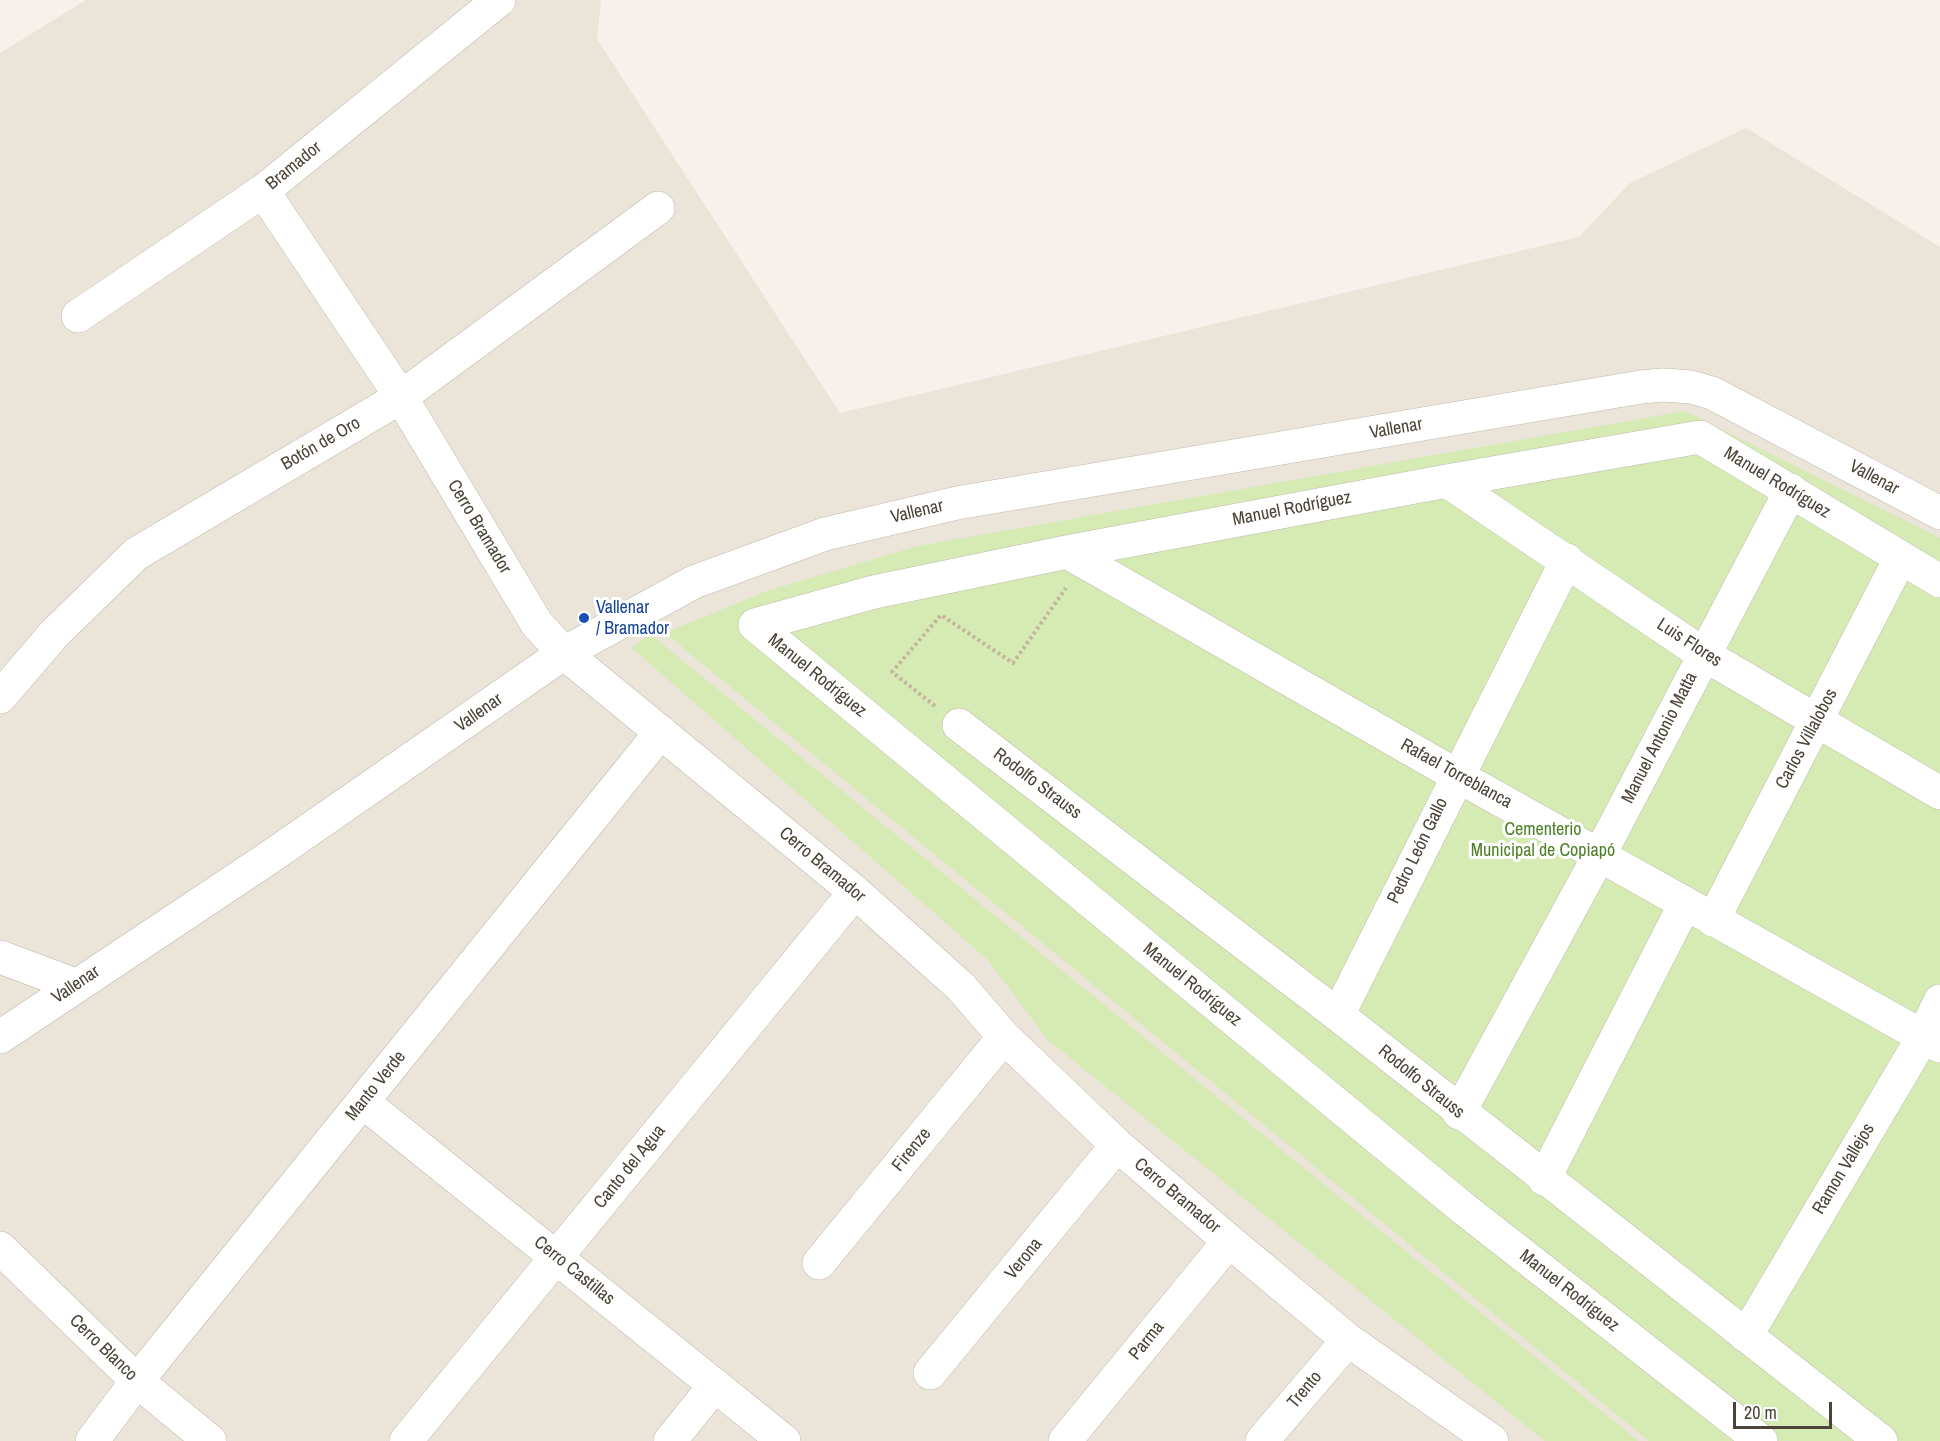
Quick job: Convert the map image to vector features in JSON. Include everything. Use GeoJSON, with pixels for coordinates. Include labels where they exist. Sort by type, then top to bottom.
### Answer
{"type":"FeatureCollection","features":[{"type":"Feature","properties":{"kind":"street","name":"Bramador"},"geometry":{"type":"LineString","coordinates":[[78,316],[263,191],[499,0]]}},
{"type":"Feature","properties":{"kind":"street","name":"Cerro Bramador"},"geometry":{"type":"LineString","coordinates":[[263,191],[401,397],[537,624],[564,653],[855,892],[961,987],[1004,1036],[1117,1145],[1348,1340],[1474,1436]]}},
{"type":"Feature","properties":{"kind":"street","name":"Botón de Oro"},"geometry":{"type":"LineString","coordinates":[[0,697],[54,634],[135,554],[401,397],[658,208]]}},
{"type":"Feature","properties":{"kind":"street","name":"Vallenar"},"geometry":{"type":"LineString","coordinates":[[0,1037],[270,857],[564,653],[694,582],[825,534],[957,502],[1641,387],[1691,387],[1712,393],[1940,513]]}},
{"type":"Feature","properties":{"kind":"street","name":"Manuel Rodríguez"},"geometry":{"type":"LineString","coordinates":[[1761,1441],[1464,1209],[755,625],[874,592],[1080,560],[1447,480],[1701,437],[1940,581]]}},
{"type":"Feature","properties":{"kind":"street","name":"Luis Flores"},"geometry":{"type":"LineString","coordinates":[[1447,480],[1703,654],[1940,793]]}},
{"type":"Feature","properties":{"kind":"street","name":"Manuel Antonio Matta"},"geometry":{"type":"LineString","coordinates":[[1460,1113],[1600,854],[1791,490]]}},
{"type":"Feature","properties":{"kind":"street","name":"Carlos Villalobos"},"geometry":{"type":"LineString","coordinates":[[1544,1179],[1699,912],[1817,720],[1900,559]]}},
{"type":"Feature","properties":{"kind":"street","name":"Rafael Torreblanca"},"geometry":{"type":"LineString","coordinates":[[1080,560],[1456,775],[1931,1041]]}},
{"type":"Feature","properties":{"kind":"street","name":"Pedro León Gallo"},"geometry":{"type":"LineString","coordinates":[[1338,1015],[1456,775],[1567,560]]}},
{"type":"Feature","properties":{"kind":"street","name":"Rodolfo Strauss"},"geometry":{"type":"LineString","coordinates":[[959,725],[1338,1015],[1544,1179],[1881,1441]]}},
{"type":"Feature","properties":{"kind":"street","name":"Manto Verde"},"geometry":{"type":"LineString","coordinates":[[92,1441],[137,1381],[661,732]]}},
{"type":"Feature","properties":{"kind":"street","name":"Canto del Agua"},"geometry":{"type":"LineString","coordinates":[[406,1441],[855,892]]}},
{"type":"Feature","properties":{"kind":"street"},"geometry":{"type":"LineString","coordinates":[[0,957],[75,986]]}},
{"type":"Feature","properties":{"kind":"street","name":"Ramon Vallejos"},"geometry":{"type":"LineString","coordinates":[[1746,1336],[1931,1041],[1940,1001]]}},
{"type":"Feature","properties":{"kind":"street","name":"Firenze"},"geometry":{"type":"LineString","coordinates":[[819,1263],[1004,1036]]}},
{"type":"Feature","properties":{"kind":"street","name":"Cerro Castillas"},"geometry":{"type":"LineString","coordinates":[[363,1102],[784,1441]]}},
{"type":"Feature","properties":{"kind":"street","name":"Verona"},"geometry":{"type":"LineString","coordinates":[[930,1373],[1117,1145]]}},
{"type":"Feature","properties":{"kind":"street","name":"Parma"},"geometry":{"type":"LineString","coordinates":[[1065,1441],[1229,1241]]}},
{"type":"Feature","properties":{"kind":"street","name":"Cerro Blanco"},"geometry":{"type":"LineString","coordinates":[[0,1248],[137,1381],[210,1441]]}},
{"type":"Feature","properties":{"kind":"street","name":"Trento"},"geometry":{"type":"LineString","coordinates":[[1262,1441],[1348,1340]]}},
{"type":"Feature","properties":{"kind":"street"},"geometry":{"type":"LineString","coordinates":[[670,1441],[715,1385]]}},
{"type":"Feature","properties":{"kind":"path"},"geometry":{"type":"LineString","coordinates":[[959,725],[892,672],[941,615],[1013,663],[1070,582],[1080,560]]}},
{"type":"Feature","properties":{"kind":"shaded area"},"geometry":{"type":"Polygon","coordinates":[[[86,0],[601,0],[597,39],[840,413],[1579,237],[1630,183],[1746,128],[1940,247],[1940,1441],[0,1441],[0,53],[86,0]]]}},
{"type":"Feature","properties":{"kind":"green space","name":"Cementerio Municipal de Copiapó"},"geometry":{"type":"Polygon","coordinates":[[[1685,411],[1940,538],[1940,1441],[1649,1441],[665,633],[767,591],[918,546],[1685,411]]]}},
{"type":"Feature","properties":{"kind":"green space"},"geometry":{"type":"Polygon","coordinates":[[[650,634],[1638,1441],[1545,1441],[1048,1040],[988,960],[632,648],[650,634]]]}},
{"type":"Feature","properties":{"kind":"place","name":"Vallenar / Bramador"},"geometry":{"type":"Point","coordinates":[584,618]}}]}
